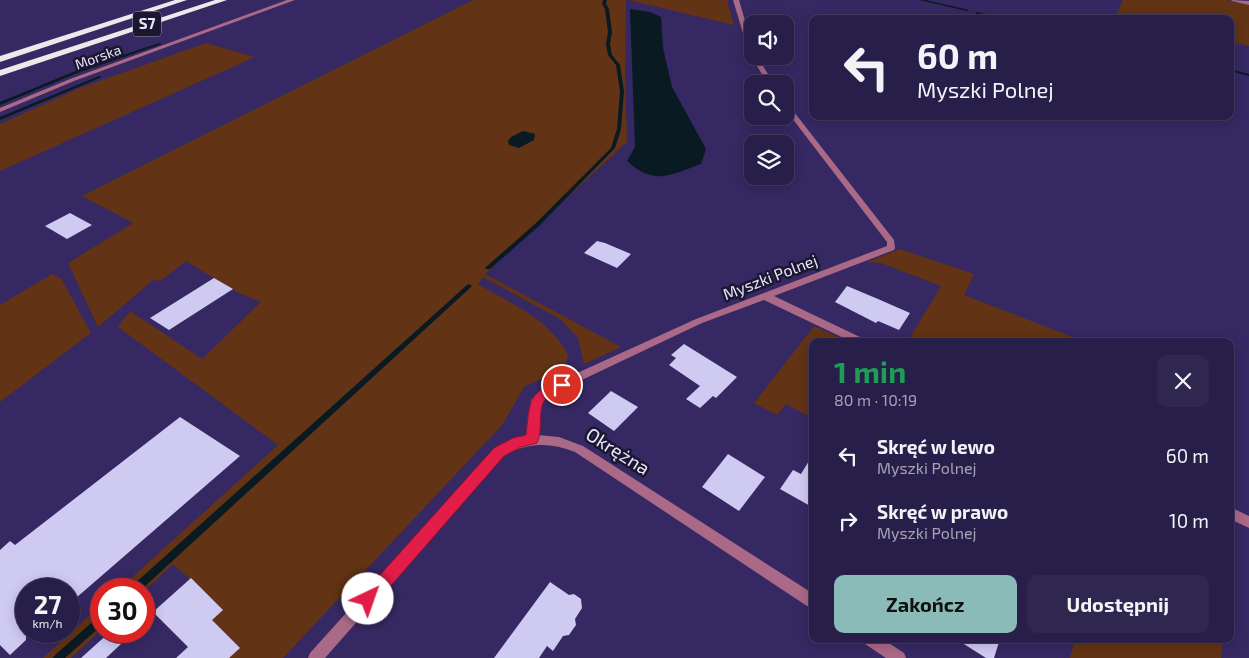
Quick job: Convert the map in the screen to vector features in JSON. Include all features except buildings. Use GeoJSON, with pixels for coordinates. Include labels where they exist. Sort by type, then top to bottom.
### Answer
{"type":"FeatureCollection","features":[{"type":"Feature","properties":{"kind":"highway","name":"S7"},"geometry":{"type":"LineString","coordinates":[[0,58],[183,0]]}},
{"type":"Feature","properties":{"kind":"highway","name":"S7"},"geometry":{"type":"LineString","coordinates":[[0,73],[223,0]]}},
{"type":"Feature","properties":{"kind":"street","name":"Morska"},"geometry":{"type":"LineString","coordinates":[[0,110],[91,73],[292,0]]}},
{"type":"Feature","properties":{"kind":"street"},"geometry":{"type":"LineString","coordinates":[[736,0],[744,26]]}},
{"type":"Feature","properties":{"kind":"street"},"geometry":{"type":"LineString","coordinates":[[1234,0],[1249,3]]}},
{"type":"Feature","properties":{"kind":"street","name":"Myszki Polnej"},"geometry":{"type":"LineString","coordinates":[[532,439],[537,400],[546,392],[672,332],[889,250],[891,246],[794,116]]}},
{"type":"Feature","properties":{"kind":"street"},"geometry":{"type":"LineString","coordinates":[[765,296],[852,338]]}},
{"type":"Feature","properties":{"kind":"street","name":"Okrężna"},"geometry":{"type":"LineString","coordinates":[[316,658],[499,452],[518,442],[532,439],[564,442],[579,448],[809,599]]}},
{"type":"Feature","properties":{"kind":"street"},"geometry":{"type":"LineString","coordinates":[[1234,515],[1249,522]]}},
{"type":"Feature","properties":{"kind":"street"},"geometry":{"type":"LineString","coordinates":[[876,643],[899,658]]}},
{"type":"Feature","properties":{"kind":"shaded area"},"geometry":{"type":"Polygon","coordinates":[[[473,0],[626,0],[625,73],[627,142],[485,274],[621,347],[584,364],[578,338],[560,319],[483,277],[478,284],[529,314],[560,342],[568,355],[564,368],[524,387],[503,424],[283,658],[229,658],[240,648],[212,620],[223,609],[173,564],[155,581],[155,578],[131,578],[278,445],[118,327],[130,311],[202,359],[261,302],[237,292],[186,261],[160,281],[153,280],[98,327],[68,263],[133,223],[82,196],[473,0]]]}},
{"type":"Feature","properties":{"kind":"shaded area"},"geometry":{"type":"Polygon","coordinates":[[[628,0],[727,0],[734,25],[628,0]]]}},
{"type":"Feature","properties":{"kind":"shaded area"},"geometry":{"type":"Polygon","coordinates":[[[1123,0],[1227,0],[1249,4],[1249,46],[1234,43],[1234,15],[1116,15],[1123,0]]]}},
{"type":"Feature","properties":{"kind":"shaded area"},"geometry":{"type":"Polygon","coordinates":[[[206,43],[255,57],[0,171],[0,124],[80,88],[206,43]]]}},
{"type":"Feature","properties":{"kind":"shaded area"},"geometry":{"type":"Polygon","coordinates":[[[900,249],[974,274],[964,295],[1075,338],[910,338],[941,286],[881,263],[867,262],[900,249]]]}},
{"type":"Feature","properties":{"kind":"shaded area"},"geometry":{"type":"Polygon","coordinates":[[[52,274],[61,278],[91,333],[0,402],[0,305],[52,274]]]}},
{"type":"Feature","properties":{"kind":"shaded area"},"geometry":{"type":"Polygon","coordinates":[[[814,326],[840,338],[809,338],[809,416],[786,404],[777,415],[754,403],[814,326]]]}},
{"type":"Feature","properties":{"kind":"shaded area"},"geometry":{"type":"Polygon","coordinates":[[[90,615],[90,640],[71,658],[43,658],[59,643],[80,643],[80,624],[90,615]]]}},
{"type":"Feature","properties":{"kind":"shaded area"},"geometry":{"type":"Polygon","coordinates":[[[1074,643],[1223,643],[1221,658],[1070,658],[1074,643]]]}},
{"type":"Feature","properties":{"kind":"water"},"geometry":{"type":"Polygon","coordinates":[[[630,9],[650,12],[661,17],[663,48],[672,87],[706,149],[701,164],[671,174],[654,176],[637,169],[627,161],[635,147],[630,9]]]}},
{"type":"Feature","properties":{"kind":"water"},"geometry":{"type":"Polygon","coordinates":[[[523,131],[535,134],[534,140],[519,148],[509,145],[508,141],[511,137],[523,131]]]}},
{"type":"Feature","properties":{"kind":"waterway"},"geometry":{"type":"LineString","coordinates":[[488,268],[538,224],[613,148],[619,129],[622,91],[618,65],[610,55],[608,44],[610,32],[607,9],[604,4],[605,0]]}},
{"type":"Feature","properties":{"kind":"waterway"},"geometry":{"type":"LineString","coordinates":[[921,0],[967,10]]}},
{"type":"Feature","properties":{"kind":"waterway"},"geometry":{"type":"LineString","coordinates":[[977,13],[986,15]]}},
{"type":"Feature","properties":{"kind":"waterway"},"geometry":{"type":"LineString","coordinates":[[0,104],[79,71],[160,44]]}},
{"type":"Feature","properties":{"kind":"waterway"},"geometry":{"type":"LineString","coordinates":[[1234,71],[1249,75]]}},
{"type":"Feature","properties":{"kind":"waterway"},"geometry":{"type":"LineString","coordinates":[[0,119],[100,77]]}},
{"type":"Feature","properties":{"kind":"waterway"},"geometry":{"type":"LineString","coordinates":[[147,578],[469,286]]}},
{"type":"Feature","properties":{"kind":"waterway"},"geometry":{"type":"LineString","coordinates":[[58,658],[90,630]]}},
{"type":"Feature","properties":{"kind":"route"},"geometry":{"type":"LineString","coordinates":[[368,599],[499,452],[518,442],[532,439],[537,400],[546,392],[562,385]]}}]}
